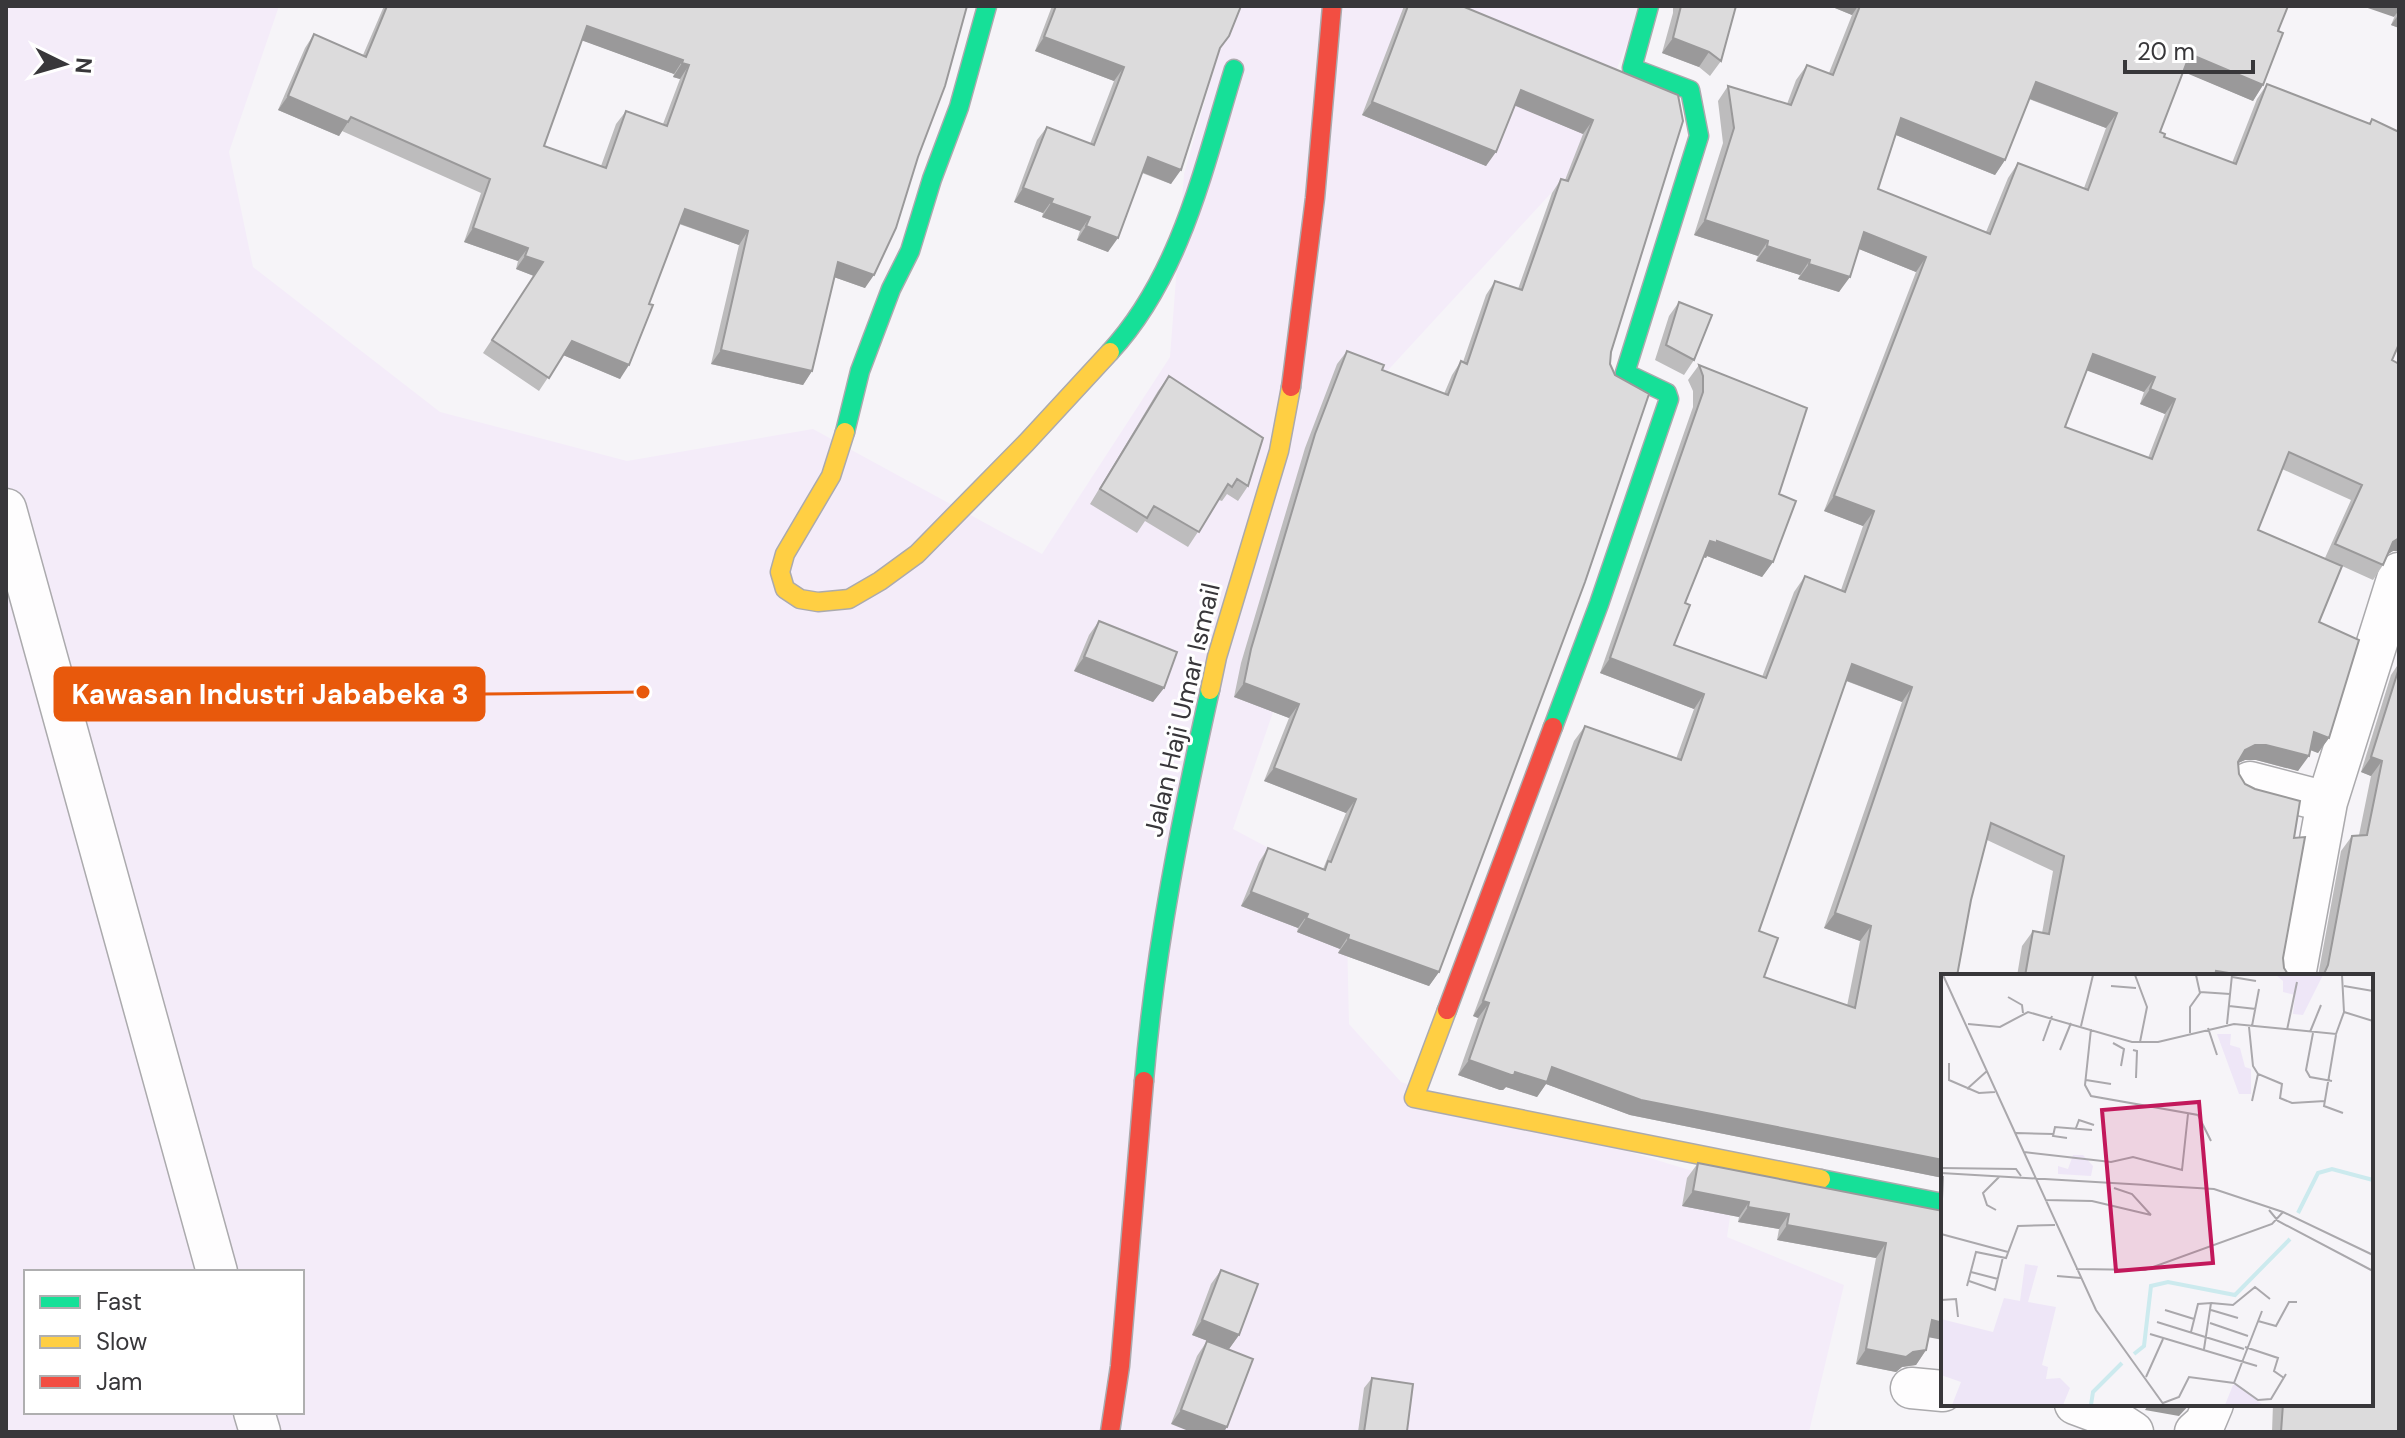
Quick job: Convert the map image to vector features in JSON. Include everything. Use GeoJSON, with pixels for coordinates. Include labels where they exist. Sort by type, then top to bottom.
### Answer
{"type":"FeatureCollection","features":[{"type":"Feature","properties":{"kind":"street"},"geometry":{"type":"LineString","coordinates":[[987,6],[959,107],[910,251],[891,289],[860,371],[835,467],[785,554],[780,572],[785,589],[800,599],[818,602],[849,599],[917,554],[1126,335],[1149,300],[1187,223],[1234,69]]}},
{"type":"Feature","properties":{"kind":"street","name":"Jalan Haji Umar Ismail"},"geometry":{"type":"LineString","coordinates":[[1110,1432],[1120,1366],[1148,1029],[1179,829],[1217,657],[1279,451],[1297,352],[1332,6]]}},
{"type":"Feature","properties":{"kind":"street"},"geometry":{"type":"LineString","coordinates":[[1649,6],[1632,68],[1690,90],[1699,136],[1625,373],[1667,393],[1669,399],[1599,604],[1414,1098],[1941,1203]]}},
{"type":"Feature","properties":{"kind":"street"},"geometry":{"type":"LineString","coordinates":[[6,509],[216,1270]]}},
{"type":"Feature","properties":{"kind":"street"},"geometry":{"type":"LineString","coordinates":[[2295,974],[2327,802],[2384,674],[2399,573]]}},
{"type":"Feature","properties":{"kind":"street"},"geometry":{"type":"LineString","coordinates":[[2250,782],[2327,802]]}},
{"type":"Feature","properties":{"kind":"street"},"geometry":{"type":"LineString","coordinates":[[2080,1406],[2110,1417],[2133,1432]]}},
{"type":"Feature","properties":{"kind":"street"},"geometry":{"type":"LineString","coordinates":[[2195,1432],[2205,1423],[2212,1406]]}},
{"type":"Feature","properties":{"kind":"shaded area"},"geometry":{"type":"Polygon","coordinates":[[[6,6],[279,6],[229,152],[253,267],[440,412],[627,461],[813,429],[1042,554],[1170,357],[1184,174],[1232,6],[1643,6],[1576,166],[1367,393],[1352,481],[1233,829],[1346,889],[1349,1024],[1401,1082],[1735,1184],[1727,1237],[1844,1285],[1809,1432],[6,1432],[6,6]]]}},
{"type":"Feature","properties":{"kind":"building"},"geometry":{"type":"Polygon","coordinates":[[[387,6],[967,6],[945,86],[896,228],[874,275],[838,262],[812,371],[721,350],[748,231],[685,209],[629,365],[572,341],[549,378],[492,340],[543,262],[525,256],[528,248],[473,228],[490,179],[351,117],[348,122],[288,96],[314,34],[366,57],[387,6]],[[587,26],[544,146],[606,168],[626,111],[667,126],[689,65],[682,63],[683,60],[587,26]]]}},
{"type":"Feature","properties":{"kind":"building"},"geometry":{"type":"Polygon","coordinates":[[[1056,6],[1241,6],[1229,36],[1220,48],[1181,170],[1148,157],[1118,238],[1086,226],[1090,217],[1051,203],[1053,199],[1023,188],[1047,127],[1094,145],[1124,67],[1044,37],[1056,6]]]}},
{"type":"Feature","properties":{"kind":"building"},"geometry":{"type":"Polygon","coordinates":[[[1408,6],[1462,6],[1678,95],[1683,121],[1611,352],[1610,364],[1615,375],[1649,394],[1585,582],[1439,972],[1348,939],[1349,935],[1306,918],[1308,914],[1251,892],[1268,848],[1325,870],[1356,799],[1274,768],[1299,704],[1244,683],[1251,649],[1315,434],[1347,351],[1384,365],[1382,370],[1448,395],[1461,361],[1467,364],[1495,281],[1522,290],[1561,179],[1568,181],[1593,120],[1521,90],[1496,152],[1372,102],[1408,6]]]}},
{"type":"Feature","properties":{"kind":"building"},"geometry":{"type":"Polygon","coordinates":[[[1681,6],[1736,6],[1721,61],[1709,52],[1673,38],[1681,6]]]}},
{"type":"Feature","properties":{"kind":"building"},"geometry":{"type":"Polygon","coordinates":[[[1860,6],[2288,6],[2278,31],[2283,33],[2263,85],[2190,54],[2160,132],[2165,134],[2164,137],[2236,164],[2267,84],[2370,124],[2372,119],[2399,132],[2399,344],[2392,360],[2399,364],[2399,538],[2393,542],[2383,565],[2335,544],[2362,485],[2289,452],[2258,530],[2342,566],[2319,622],[2359,640],[2329,738],[2314,732],[2309,756],[2255,745],[2245,750],[2238,762],[2239,774],[2245,784],[2300,801],[2294,838],[2305,837],[2283,958],[2288,974],[2216,971],[2215,974],[2025,974],[2033,931],[2049,934],[2064,856],[1991,823],[1971,900],[1957,974],[1941,974],[1941,1160],[1641,1100],[1552,1067],[1547,1082],[1515,1072],[1511,1075],[1469,1060],[1489,1003],[1483,1001],[1585,726],[1681,760],[1704,694],[1610,658],[1703,392],[1699,365],[1807,408],[1779,494],[1796,501],[1773,562],[1710,541],[1685,603],[1690,605],[1674,645],[1766,678],[1805,576],[1845,592],[1874,511],[1834,496],[1926,257],[1864,232],[1850,277],[1767,246],[1768,241],[1705,220],[1734,128],[1728,86],[1791,105],[1807,65],[1833,75],[1860,6]],[[2036,82],[2005,160],[1901,118],[1878,189],[1990,234],[2018,163],[2088,190],[2117,113],[2036,82]],[[2093,354],[2065,427],[2152,459],[2175,399],[2150,389],[2155,377],[2093,354]],[[1852,664],[1759,931],[1778,938],[1764,977],[1855,1008],[1871,926],[1835,913],[1912,687],[1852,664]]]}},
{"type":"Feature","properties":{"kind":"building"},"geometry":{"type":"Polygon","coordinates":[[[1679,302],[1712,315],[1694,360],[1666,345],[1679,302]]]}},
{"type":"Feature","properties":{"kind":"building"},"geometry":{"type":"Polygon","coordinates":[[[1169,376],[1263,438],[1248,486],[1237,479],[1232,487],[1228,484],[1199,532],[1154,506],[1147,518],[1100,489],[1169,376]]]}},
{"type":"Feature","properties":{"kind":"building"},"geometry":{"type":"Polygon","coordinates":[[[1099,621],[1177,652],[1164,688],[1084,657],[1099,621]]]}},
{"type":"Feature","properties":{"kind":"building"},"geometry":{"type":"Polygon","coordinates":[[[2399,668],[2399,1432],[2281,1432],[2283,1406],[2373,1406],[2373,974],[2324,974],[2352,836],[2367,835],[2382,761],[2371,757],[2399,668]]]}},
{"type":"Feature","properties":{"kind":"building"},"geometry":{"type":"Polygon","coordinates":[[[1698,1163],[1941,1211],[1941,1322],[1932,1320],[1926,1350],[1913,1352],[1906,1357],[1866,1349],[1886,1243],[1787,1225],[1789,1214],[1748,1207],[1749,1202],[1693,1191],[1698,1163]]]}},
{"type":"Feature","properties":{"kind":"building"},"geometry":{"type":"Polygon","coordinates":[[[1221,1270],[1258,1284],[1239,1335],[1202,1320],[1221,1270]]]}},
{"type":"Feature","properties":{"kind":"building"},"geometry":{"type":"Polygon","coordinates":[[[1207,1341],[1253,1359],[1227,1427],[1181,1410],[1207,1341]]]}},
{"type":"Feature","properties":{"kind":"building"},"geometry":{"type":"Polygon","coordinates":[[[1372,1378],[1413,1384],[1407,1431],[1416,1432],[1364,1432],[1372,1378]]]}},
{"type":"Feature","properties":{"kind":"traffic: fast"},"geometry":{"type":"LineString","coordinates":[[845,432],[860,371],[891,289],[910,251],[959,107],[987,6]]}},
{"type":"Feature","properties":{"kind":"traffic: fast"},"geometry":{"type":"LineString","coordinates":[[1553,727],[1669,399],[1667,393],[1625,373],[1699,136],[1690,90],[1632,68],[1649,6]]}},
{"type":"Feature","properties":{"kind":"traffic: fast"},"geometry":{"type":"LineString","coordinates":[[1110,352],[1134,322],[1173,254],[1200,181],[1234,69]]}},
{"type":"Feature","properties":{"kind":"traffic: fast"},"geometry":{"type":"LineString","coordinates":[[1144,1081],[1170,884],[1210,690]]}},
{"type":"Feature","properties":{"kind":"traffic: fast"},"geometry":{"type":"LineString","coordinates":[[1821,1179],[1941,1203]]}},
{"type":"Feature","properties":{"kind":"traffic: slow"},"geometry":{"type":"LineString","coordinates":[[845,432],[831,476],[785,554],[780,572],[785,589],[800,599],[818,602],[849,599],[917,554],[1110,352]]}},
{"type":"Feature","properties":{"kind":"traffic: slow"},"geometry":{"type":"LineString","coordinates":[[1210,690],[1217,657],[1279,451],[1291,387]]}},
{"type":"Feature","properties":{"kind":"traffic: slow"},"geometry":{"type":"LineString","coordinates":[[1447,1010],[1414,1098],[1821,1179]]}},
{"type":"Feature","properties":{"kind":"traffic: jam"},"geometry":{"type":"LineString","coordinates":[[1291,387],[1315,198],[1332,6]]}},
{"type":"Feature","properties":{"kind":"traffic: jam"},"geometry":{"type":"LineString","coordinates":[[1447,1010],[1553,727]]}},
{"type":"Feature","properties":{"kind":"traffic: jam"},"geometry":{"type":"LineString","coordinates":[[1110,1432],[1120,1366],[1144,1081]]}},
{"type":"Feature","properties":{"kind":"place","name":"Kawasan Industri Jababeka 3"},"geometry":{"type":"Point","coordinates":[643,692]}}]}
